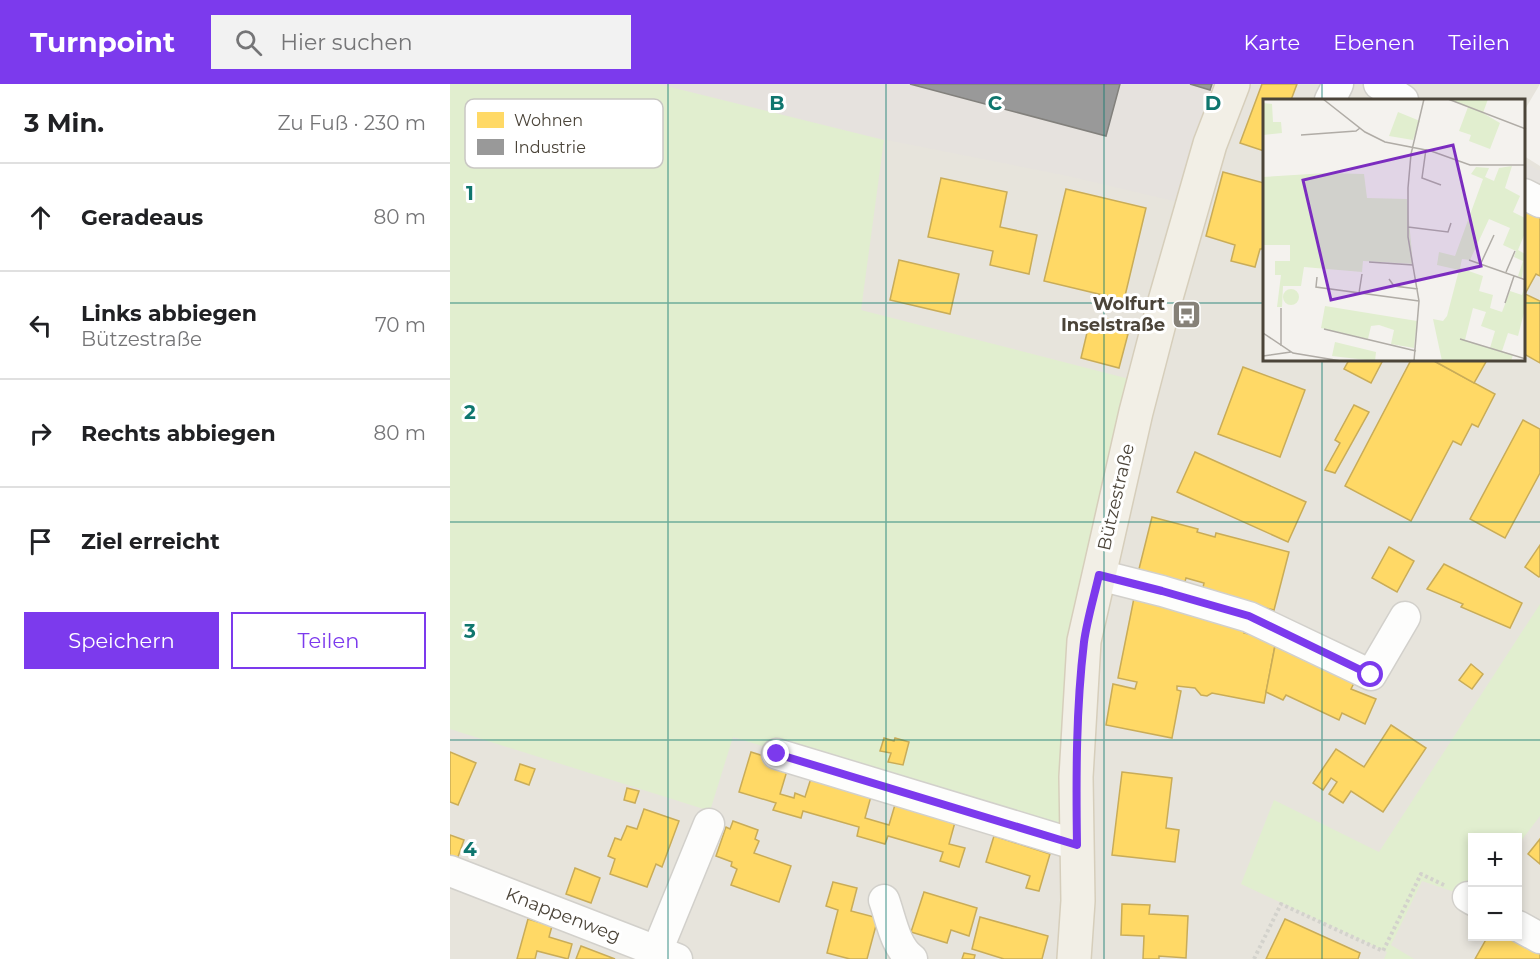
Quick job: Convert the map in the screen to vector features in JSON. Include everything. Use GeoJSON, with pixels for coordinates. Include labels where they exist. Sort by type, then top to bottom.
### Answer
{"type":"FeatureCollection","features":[{"type":"Feature","properties":{"kind":"main road","name":"Bützestraße"},"geometry":{"type":"LineString","coordinates":[[1074,959],[1078,901],[1076,777],[1084,641],[1136,412],[1163,308],[1210,144],[1233,84]]}},
{"type":"Feature","properties":{"kind":"street"},"geometry":{"type":"LineString","coordinates":[[1330,99],[1338,84]]}},
{"type":"Feature","properties":{"kind":"street"},"geometry":{"type":"LineString","coordinates":[[1379,84],[1402,99]]}},
{"type":"Feature","properties":{"kind":"street"},"geometry":{"type":"LineString","coordinates":[[1525,194],[1540,202]]}},
{"type":"Feature","properties":{"kind":"street"},"geometry":{"type":"LineString","coordinates":[[1099,575],[1249,616],[1371,675],[1405,617]]}},
{"type":"Feature","properties":{"kind":"street"},"geometry":{"type":"LineString","coordinates":[[777,754],[1077,845]]}},
{"type":"Feature","properties":{"kind":"street"},"geometry":{"type":"LineString","coordinates":[[667,955],[709,824]]}},
{"type":"Feature","properties":{"kind":"street","name":"Knappenweg"},"geometry":{"type":"LineString","coordinates":[[450,871],[667,955]]}},
{"type":"Feature","properties":{"kind":"street"},"geometry":{"type":"LineString","coordinates":[[884,900],[898,942],[912,959]]}},
{"type":"Feature","properties":{"kind":"street"},"geometry":{"type":"LineString","coordinates":[[1522,928],[1540,938]]}},
{"type":"Feature","properties":{"kind":"path"},"geometry":{"type":"LineString","coordinates":[[1254,959],[1281,904],[1383,951],[1421,874],[1468,898]]}},
{"type":"Feature","properties":{"kind":"shaded area"},"geometry":{"type":"Polygon","coordinates":[[[450,84],[1540,84],[1525,109],[1525,99],[1263,99],[1263,362],[1525,362],[1525,157],[1540,166],[1540,959],[450,959],[450,84]]]}},
{"type":"Feature","properties":{"kind":"shaded area"},"geometry":{"type":"Polygon","coordinates":[[[658,84],[1228,84],[1186,204],[1068,176],[846,132],[658,84]]]}},
{"type":"Feature","properties":{"kind":"shaded area"},"geometry":{"type":"Polygon","coordinates":[[[1525,163],[1540,171],[1540,194],[1525,186],[1525,163]]]}},
{"type":"Feature","properties":{"kind":"green space"},"geometry":{"type":"Polygon","coordinates":[[[450,84],[658,84],[884,140],[861,310],[1141,382],[1113,499],[1075,842],[733,737],[710,811],[450,729],[450,84]]]}},
{"type":"Feature","properties":{"kind":"green space"},"geometry":{"type":"Polygon","coordinates":[[[1540,604],[1540,816],[1522,840],[1522,833],[1468,833],[1468,897],[1422,881],[1391,945],[1414,959],[1384,959],[1387,952],[1241,884],[1274,800],[1379,852],[1540,604]]]}},
{"type":"Feature","properties":{"kind":"building: Wohnen"},"geometry":{"type":"Polygon","coordinates":[[[1262,84],[1297,84],[1291,99],[1263,99],[1263,151],[1240,143],[1262,84]]]}},
{"type":"Feature","properties":{"kind":"building: Wohnen"},"geometry":{"type":"Polygon","coordinates":[[[1223,172],[1263,183],[1263,246],[1260,249],[1255,267],[1231,261],[1235,245],[1206,236],[1223,172]]]}},
{"type":"Feature","properties":{"kind":"building: Wohnen"},"geometry":{"type":"Polygon","coordinates":[[[941,178],[1007,192],[1000,227],[1037,235],[1029,274],[990,265],[993,251],[928,237],[941,178]]]}},
{"type":"Feature","properties":{"kind":"building: Wohnen"},"geometry":{"type":"Polygon","coordinates":[[[1066,189],[1146,208],[1124,300],[1044,281],[1066,189]]]}},
{"type":"Feature","properties":{"kind":"building: Wohnen"},"geometry":{"type":"Polygon","coordinates":[[[1525,205],[1540,213],[1540,276],[1536,274],[1525,294],[1525,205]]]}},
{"type":"Feature","properties":{"kind":"building: Wohnen"},"geometry":{"type":"Polygon","coordinates":[[[899,260],[959,274],[950,314],[890,300],[899,260]]]}},
{"type":"Feature","properties":{"kind":"building: Wohnen"},"geometry":{"type":"Polygon","coordinates":[[[1525,294],[1540,301],[1540,363],[1525,355],[1525,294]]]}},
{"type":"Feature","properties":{"kind":"building: Wohnen"},"geometry":{"type":"Polygon","coordinates":[[[1102,317],[1123,323],[1121,332],[1128,334],[1119,368],[1081,358],[1090,320],[1101,322],[1102,317]]]}},
{"type":"Feature","properties":{"kind":"building: Wohnen"},"geometry":{"type":"Polygon","coordinates":[[[1348,362],[1382,362],[1371,383],[1344,369],[1348,362]]]}},
{"type":"Feature","properties":{"kind":"building: Wohnen"},"geometry":{"type":"Polygon","coordinates":[[[1410,362],[1436,362],[1495,394],[1478,427],[1472,424],[1461,445],[1453,441],[1411,521],[1345,486],[1410,362]]]}},
{"type":"Feature","properties":{"kind":"building: Wohnen"},"geometry":{"type":"Polygon","coordinates":[[[1436,362],[1486,362],[1474,383],[1436,362]]]}},
{"type":"Feature","properties":{"kind":"building: Wohnen"},"geometry":{"type":"Polygon","coordinates":[[[1243,367],[1305,390],[1280,457],[1218,434],[1243,367]]]}},
{"type":"Feature","properties":{"kind":"building: Wohnen"},"geometry":{"type":"Polygon","coordinates":[[[1354,405],[1369,412],[1335,473],[1325,470],[1340,443],[1335,440],[1354,405]]]}},
{"type":"Feature","properties":{"kind":"building: Wohnen"},"geometry":{"type":"Polygon","coordinates":[[[1523,420],[1540,429],[1540,473],[1505,538],[1470,519],[1523,420]]]}},
{"type":"Feature","properties":{"kind":"building: Wohnen"},"geometry":{"type":"Polygon","coordinates":[[[1195,452],[1306,502],[1288,542],[1177,492],[1195,452]]]}},
{"type":"Feature","properties":{"kind":"building: Wohnen"},"geometry":{"type":"Polygon","coordinates":[[[1152,517],[1198,529],[1197,532],[1215,537],[1216,533],[1289,552],[1274,610],[1202,592],[1204,583],[1186,578],[1184,585],[1138,573],[1152,517]]]}},
{"type":"Feature","properties":{"kind":"building: Wohnen"},"geometry":{"type":"Polygon","coordinates":[[[1540,545],[1540,576],[1539,577],[1525,567],[1540,545]]]}},
{"type":"Feature","properties":{"kind":"building: Wohnen"},"geometry":{"type":"Polygon","coordinates":[[[1389,547],[1414,561],[1397,592],[1372,578],[1389,547]]]}},
{"type":"Feature","properties":{"kind":"building: Wohnen"},"geometry":{"type":"Polygon","coordinates":[[[1444,564],[1522,603],[1510,628],[1461,607],[1463,604],[1427,589],[1444,564]]]}},
{"type":"Feature","properties":{"kind":"building: Wohnen"},"geometry":{"type":"Polygon","coordinates":[[[1134,598],[1246,626],[1244,633],[1276,640],[1264,703],[1212,693],[1207,696],[1201,695],[1195,688],[1177,686],[1177,690],[1181,691],[1172,738],[1106,725],[1113,684],[1135,689],[1137,682],[1118,678],[1134,598]]]}},
{"type":"Feature","properties":{"kind":"building: Wohnen"},"geometry":{"type":"Polygon","coordinates":[[[1275,646],[1355,681],[1351,689],[1376,699],[1365,724],[1342,713],[1339,720],[1286,695],[1283,700],[1266,692],[1275,646]]]}},
{"type":"Feature","properties":{"kind":"building: Wohnen"},"geometry":{"type":"Polygon","coordinates":[[[1471,664],[1483,674],[1472,689],[1459,680],[1471,664]]]}},
{"type":"Feature","properties":{"kind":"building: Wohnen"},"geometry":{"type":"Polygon","coordinates":[[[1391,725],[1426,748],[1383,812],[1351,791],[1343,803],[1329,794],[1337,782],[1331,778],[1323,790],[1313,783],[1336,749],[1364,767],[1391,725]]]}},
{"type":"Feature","properties":{"kind":"building: Wohnen"},"geometry":{"type":"Polygon","coordinates":[[[884,738],[909,742],[903,765],[888,762],[891,753],[880,751],[884,738]]]}},
{"type":"Feature","properties":{"kind":"building: Wohnen"},"geometry":{"type":"Polygon","coordinates":[[[450,752],[476,763],[458,805],[450,802],[450,752]]]}},
{"type":"Feature","properties":{"kind":"building: Wohnen"},"geometry":{"type":"Polygon","coordinates":[[[751,752],[789,764],[780,794],[794,798],[795,793],[805,797],[813,772],[873,789],[865,818],[889,825],[897,798],[957,815],[949,844],[965,848],[959,867],[940,861],[943,852],[888,836],[885,844],[857,836],[859,827],[803,811],[801,818],[773,810],[776,803],[739,792],[751,752]]]}},
{"type":"Feature","properties":{"kind":"building: Wohnen"},"geometry":{"type":"Polygon","coordinates":[[[520,764],[535,769],[529,785],[515,780],[520,764]]]}},
{"type":"Feature","properties":{"kind":"building: Wohnen"},"geometry":{"type":"Polygon","coordinates":[[[1122,772],[1172,778],[1166,828],[1179,830],[1175,862],[1112,855],[1122,772]]]}},
{"type":"Feature","properties":{"kind":"building: Wohnen"},"geometry":{"type":"Polygon","coordinates":[[[627,788],[639,791],[635,803],[624,800],[627,788]]]}},
{"type":"Feature","properties":{"kind":"building: Wohnen"},"geometry":{"type":"Polygon","coordinates":[[[644,809],[679,821],[662,867],[656,864],[647,887],[610,874],[615,859],[608,856],[615,838],[621,840],[627,826],[637,829],[644,809]]]}},
{"type":"Feature","properties":{"kind":"building: Wohnen"},"geometry":{"type":"Polygon","coordinates":[[[733,821],[758,830],[755,839],[759,841],[754,853],[791,866],[779,902],[731,885],[737,869],[731,866],[732,862],[716,856],[726,827],[730,829],[733,821]]]}},
{"type":"Feature","properties":{"kind":"building: Wohnen"},"geometry":{"type":"Polygon","coordinates":[[[450,835],[464,840],[455,865],[450,863],[450,835]]]}},
{"type":"Feature","properties":{"kind":"building: Wohnen"},"geometry":{"type":"Polygon","coordinates":[[[994,836],[1050,854],[1039,891],[1026,888],[1030,876],[986,862],[994,836]]]}},
{"type":"Feature","properties":{"kind":"building: Wohnen"},"geometry":{"type":"Polygon","coordinates":[[[1540,839],[1540,864],[1528,854],[1540,839]]]}},
{"type":"Feature","properties":{"kind":"building: Wohnen"},"geometry":{"type":"Polygon","coordinates":[[[575,868],[600,878],[591,903],[566,894],[575,868]]]}},
{"type":"Feature","properties":{"kind":"building: Wohnen"},"geometry":{"type":"Polygon","coordinates":[[[833,882],[857,888],[851,911],[878,918],[867,959],[850,959],[827,953],[838,910],[826,906],[833,882]]]}},
{"type":"Feature","properties":{"kind":"building: Wohnen"},"geometry":{"type":"Polygon","coordinates":[[[924,892],[977,908],[969,936],[951,930],[947,943],[911,932],[924,892]]]}},
{"type":"Feature","properties":{"kind":"building: Wohnen"},"geometry":{"type":"Polygon","coordinates":[[[1122,904],[1150,905],[1149,914],[1188,916],[1186,958],[1159,956],[1159,959],[1143,959],[1144,936],[1121,935],[1122,904]]]}},
{"type":"Feature","properties":{"kind":"building: Wohnen"},"geometry":{"type":"Polygon","coordinates":[[[980,917],[1048,936],[1042,959],[1004,959],[972,949],[980,917]]]}},
{"type":"Feature","properties":{"kind":"building: Wohnen"},"geometry":{"type":"Polygon","coordinates":[[[528,919],[552,926],[549,937],[572,944],[568,959],[537,951],[535,959],[517,959],[528,919]]]}},
{"type":"Feature","properties":{"kind":"building: Wohnen"},"geometry":{"type":"Polygon","coordinates":[[[1285,919],[1360,953],[1358,959],[1266,959],[1285,919]]]}},
{"type":"Feature","properties":{"kind":"building: Wohnen"},"geometry":{"type":"Polygon","coordinates":[[[1485,941],[1522,941],[1540,951],[1540,959],[1475,959],[1485,941]]]}},
{"type":"Feature","properties":{"kind":"building: Wohnen"},"geometry":{"type":"Polygon","coordinates":[[[581,946],[615,959],[576,959],[581,946]]]}},
{"type":"Feature","properties":{"kind":"building: Wohnen"},"geometry":{"type":"Polygon","coordinates":[[[964,953],[975,955],[974,959],[962,959],[964,953]]]}},
{"type":"Feature","properties":{"kind":"building: Industrie"},"geometry":{"type":"Polygon","coordinates":[[[910,84],[1120,84],[1106,136],[910,84]]]}},
{"type":"Feature","properties":{"kind":"building: Industrie"},"geometry":{"type":"Polygon","coordinates":[[[1190,84],[1212,84],[1210,90],[1190,84]]]}},
{"type":"Feature","properties":{"kind":"place","name":"Wolfurt Inselstraße"},"geometry":{"type":"Point","coordinates":[1186,314]}},
{"type":"Feature","properties":{"kind":"route"},"geometry":{"type":"LineString","coordinates":[[777,754],[1077,845],[1076,777],[1084,641],[1099,575],[1249,616],[1371,675]]}}]}
